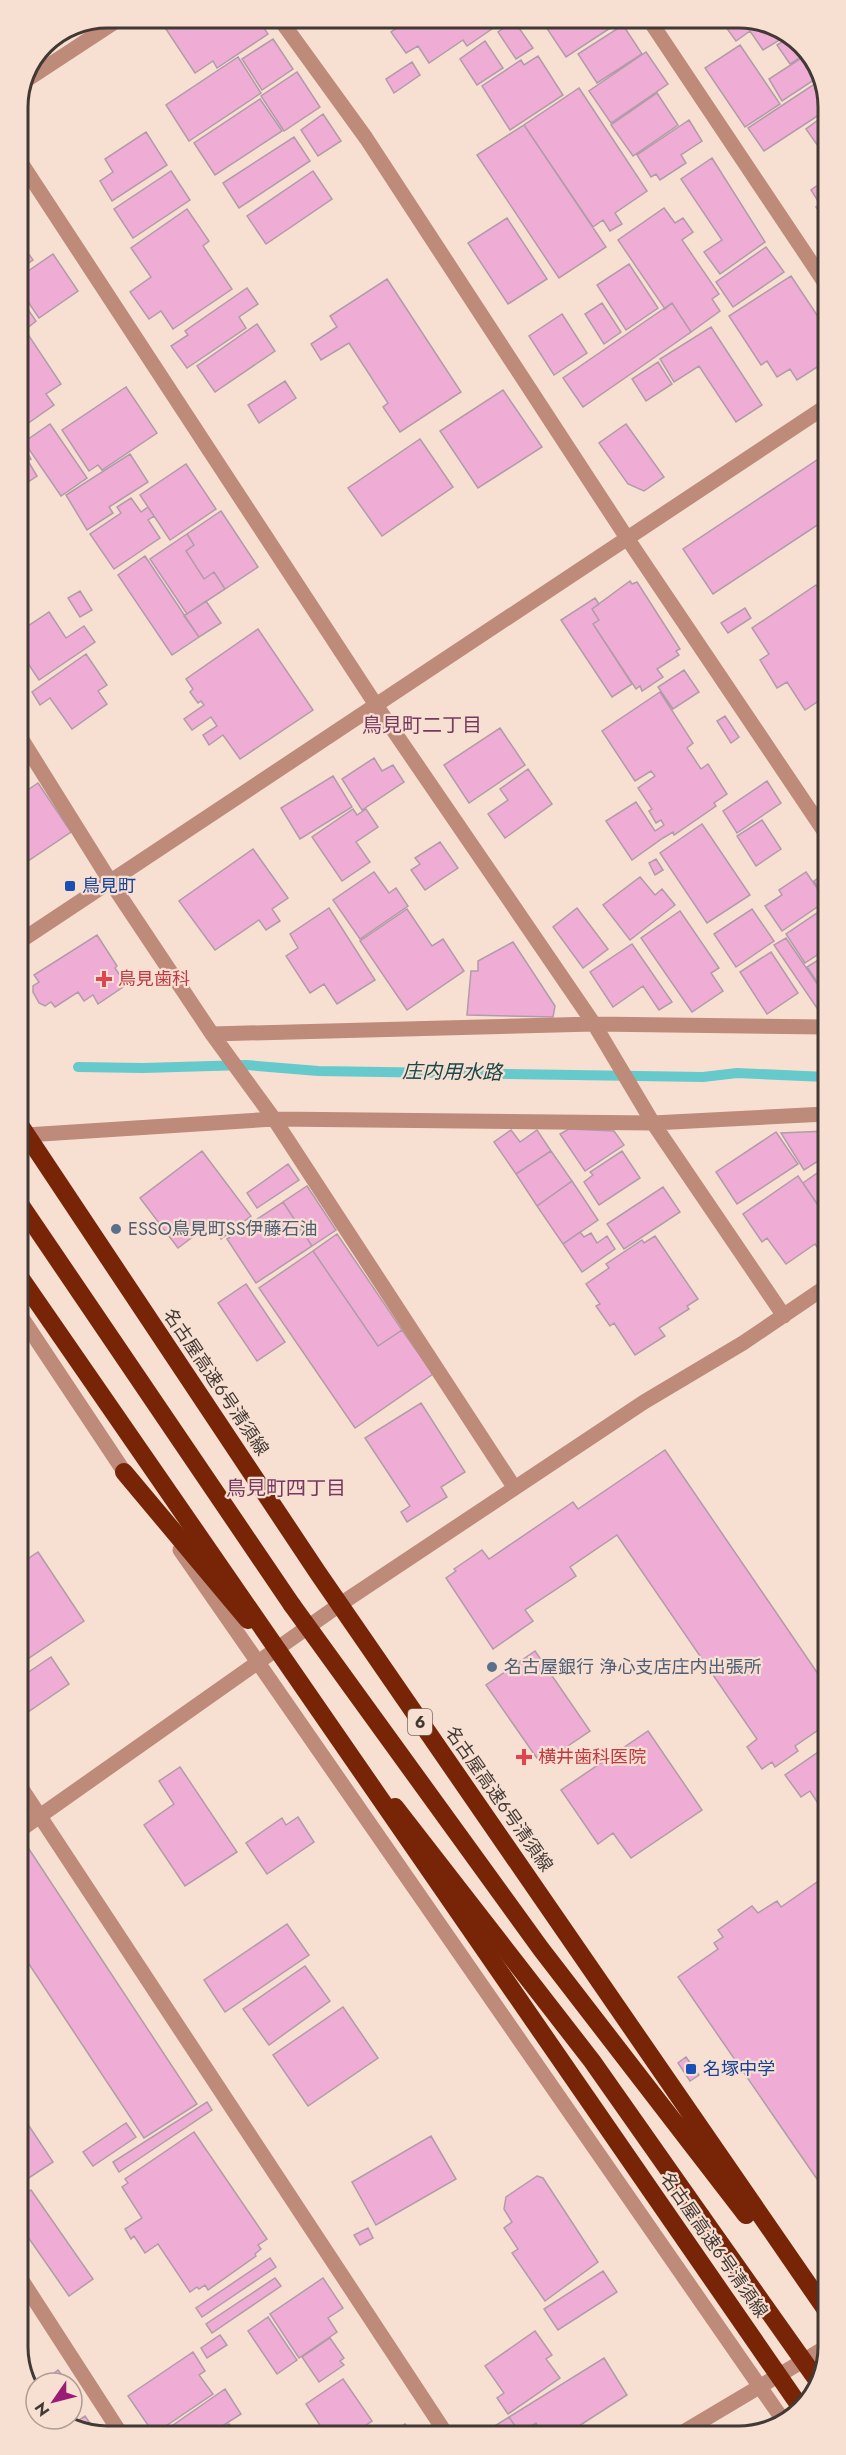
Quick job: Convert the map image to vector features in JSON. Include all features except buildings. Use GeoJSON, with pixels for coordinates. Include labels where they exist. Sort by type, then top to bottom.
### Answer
{"type":"FeatureCollection","features":[{"type":"Feature","properties":{"kind":"highway","name":"名古屋高速6号清須線"},"geometry":{"type":"LineString","coordinates":[[28,1138],[325,1583],[818,2298]]}},
{"type":"Feature","properties":{"kind":"highway"},"geometry":{"type":"LineString","coordinates":[[28,1216],[292,1605],[527,1930],[818,2307]]}},
{"type":"Feature","properties":{"kind":"highway","name":"名古屋高速6号清須線"},"geometry":{"type":"LineString","coordinates":[[28,1289],[796,2401]]}},
{"type":"Feature","properties":{"kind":"highway"},"geometry":{"type":"LineString","coordinates":[[124,1472],[274,1650],[592,2061],[813,2374]]}},
{"type":"Feature","properties":{"kind":"street"},"geometry":{"type":"LineString","coordinates":[[37,73],[105,28]]}},
{"type":"Feature","properties":{"kind":"street"},"geometry":{"type":"LineString","coordinates":[[286,28],[366,138],[627,538],[818,822]]}},
{"type":"Feature","properties":{"kind":"street"},"geometry":{"type":"LineString","coordinates":[[655,29],[818,273]]}},
{"type":"Feature","properties":{"kind":"street"},"geometry":{"type":"LineString","coordinates":[[28,173],[375,705],[594,1024],[653,1123],[784,1316]]}},
{"type":"Feature","properties":{"kind":"street"},"geometry":{"type":"LineString","coordinates":[[28,936],[818,412]]}},
{"type":"Feature","properties":{"kind":"street"},"geometry":{"type":"LineString","coordinates":[[28,749],[110,881],[212,1034],[274,1119],[514,1487]]}},
{"type":"Feature","properties":{"kind":"street"},"geometry":{"type":"LineString","coordinates":[[212,1034],[594,1024],[818,1027]]}},
{"type":"Feature","properties":{"kind":"street"},"geometry":{"type":"LineString","coordinates":[[28,1129],[274,1119],[653,1123],[818,1114]]}},
{"type":"Feature","properties":{"kind":"street"},"geometry":{"type":"LineString","coordinates":[[28,1138],[342,1603],[818,2286]]}},
{"type":"Feature","properties":{"kind":"street"},"geometry":{"type":"LineString","coordinates":[[28,1825],[258,1660],[342,1603],[514,1487],[644,1402],[784,1316],[818,1292]]}},
{"type":"Feature","properties":{"kind":"street"},"geometry":{"type":"LineString","coordinates":[[28,1327],[124,1472],[258,1660],[779,2415]]}},
{"type":"Feature","properties":{"kind":"street"},"geometry":{"type":"LineString","coordinates":[[28,1798],[441,2426]]}},
{"type":"Feature","properties":{"kind":"street"},"geometry":{"type":"LineString","coordinates":[[28,2290],[116,2426]]}},
{"type":"Feature","properties":{"kind":"street"},"geometry":{"type":"LineString","coordinates":[[693,2426],[817,2352]]}},
{"type":"Feature","properties":{"kind":"waterway","name":"庄内用水路"},"geometry":{"type":"LineString","coordinates":[[78,1067],[246,1065],[318,1071],[703,1077],[737,1073],[818,1077]]}},
{"type":"Feature","properties":{"kind":"place","name":"鳥見町"},"geometry":{"type":"Point","coordinates":[70,886]}},
{"type":"Feature","properties":{"kind":"place","name":"鳥見歯科"},"geometry":{"type":"Point","coordinates":[104,979]}},
{"type":"Feature","properties":{"kind":"place","name":"ESSO鳥見町SS伊藤石油"},"geometry":{"type":"Point","coordinates":[116,1229]}},
{"type":"Feature","properties":{"kind":"place","name":"名古屋銀行 浄心支店庄内出張所"},"geometry":{"type":"Point","coordinates":[492,1667]}},
{"type":"Feature","properties":{"kind":"place","name":"横井歯科医院"},"geometry":{"type":"Point","coordinates":[524,1757]}},
{"type":"Feature","properties":{"kind":"place","name":"名塚中学"},"geometry":{"type":"Point","coordinates":[691,2069]}},
{"type":"Feature","properties":{"kind":"district","name":"鳥見町二丁目"},"geometry":{"type":"Point","coordinates":[422,725]}},
{"type":"Feature","properties":{"kind":"district","name":"鳥見町四丁目"},"geometry":{"type":"Point","coordinates":[286,1488]}}]}
